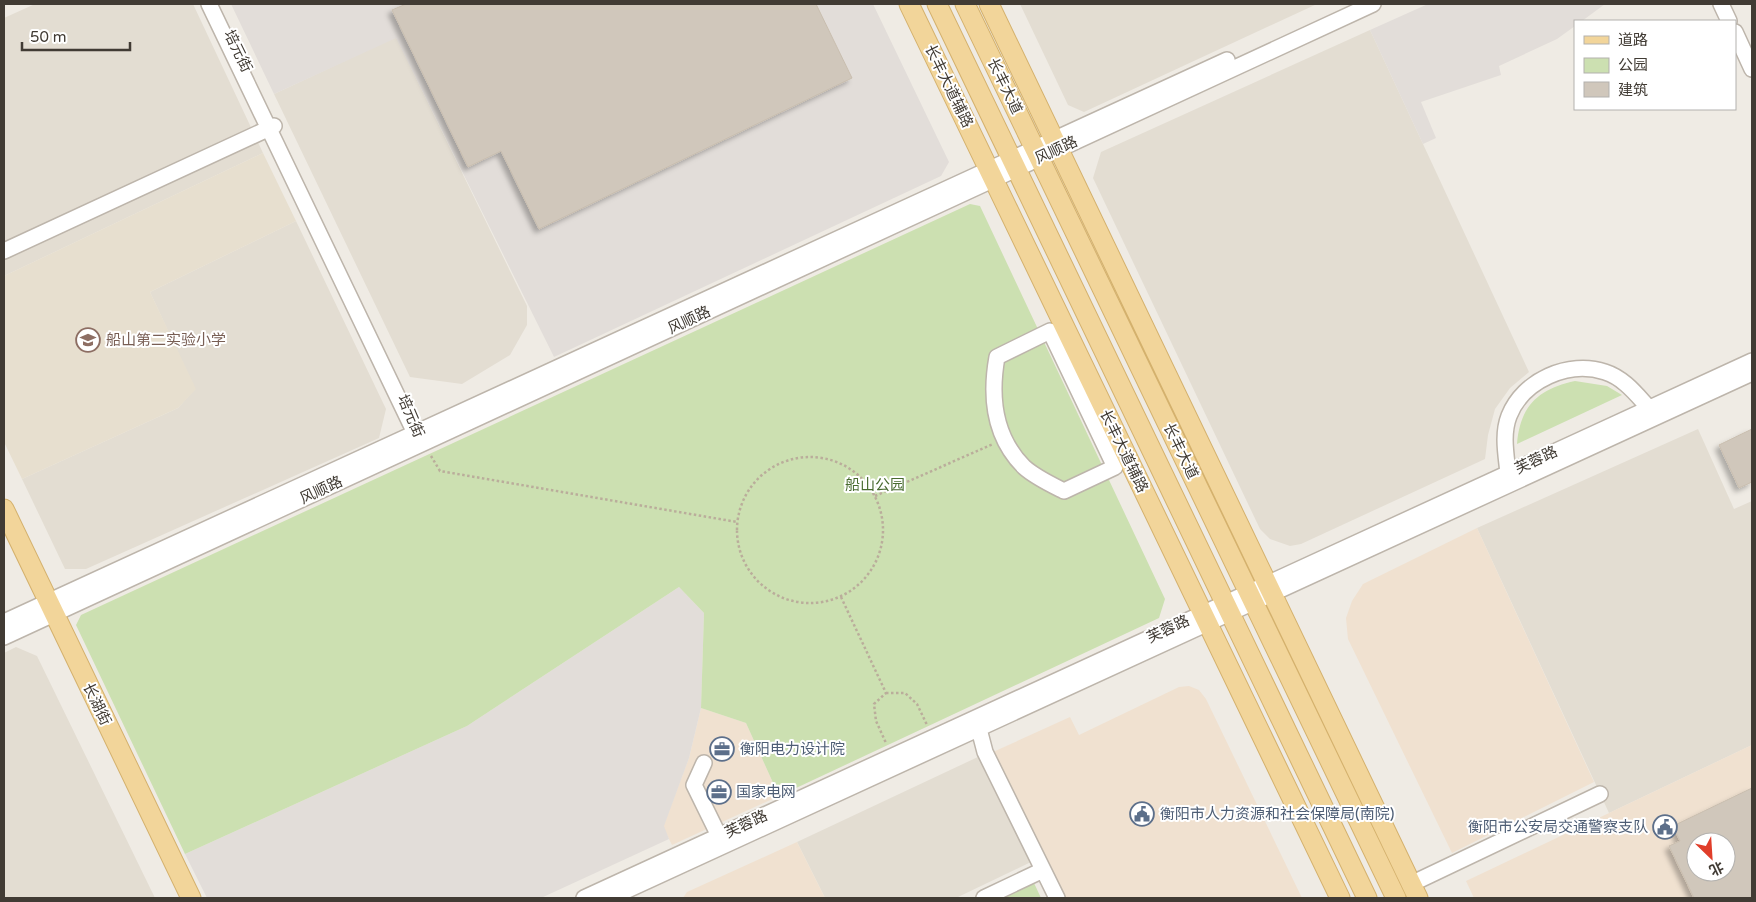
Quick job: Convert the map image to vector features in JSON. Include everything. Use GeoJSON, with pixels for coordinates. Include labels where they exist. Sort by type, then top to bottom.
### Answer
{"type":"FeatureCollection","features":[{"type":"Feature","properties":{"kind":"main road","name":"长丰大道辅路"},"geometry":{"type":"LineString","coordinates":[[909,4],[1340,898]]}},
{"type":"Feature","properties":{"kind":"main road","name":"长丰大道"},"geometry":{"type":"LineString","coordinates":[[938,4],[1367,898]]}},
{"type":"Feature","properties":{"kind":"main road","name":"长丰大道"},"geometry":{"type":"LineString","coordinates":[[965,4],[1395,895]]}},
{"type":"Feature","properties":{"kind":"main road"},"geometry":{"type":"LineString","coordinates":[[989,4],[1414,891],[1395,895]]}},
{"type":"Feature","properties":{"kind":"main road","name":"长湖街"},"geometry":{"type":"LineString","coordinates":[[4,509],[47,610],[180,898]]}},
{"type":"Feature","properties":{"kind":"main road","name":"长湖街"},"geometry":{"type":"LineString","coordinates":[[4,530],[47,610],[191,898]]}},
{"type":"Feature","properties":{"kind":"street","name":"培元街"},"geometry":{"type":"LineString","coordinates":[[209,4],[271,127]]}},
{"type":"Feature","properties":{"kind":"street","name":"培元街"},"geometry":{"type":"LineString","coordinates":[[215,4],[271,127],[419,436]]}},
{"type":"Feature","properties":{"kind":"street","name":"风顺路"},"geometry":{"type":"LineString","coordinates":[[4,637],[47,610],[419,436],[1014,164],[1349,4]]}},
{"type":"Feature","properties":{"kind":"street","name":"风顺路"},"geometry":{"type":"LineString","coordinates":[[1056,144],[1374,4]]}},
{"type":"Feature","properties":{"kind":"street"},"geometry":{"type":"LineString","coordinates":[[1721,4],[1729,20]]}},
{"type":"Feature","properties":{"kind":"street"},"geometry":{"type":"LineString","coordinates":[[1736,34],[1752,69]]}},
{"type":"Feature","properties":{"kind":"street"},"geometry":{"type":"LineString","coordinates":[[4,251],[271,127]]}},
{"type":"Feature","properties":{"kind":"street"},"geometry":{"type":"LineString","coordinates":[[1050,331],[1115,467],[1064,491],[1042,480],[1024,467],[1006,439],[993,405],[992,382],[997,357],[1050,331]]}},
{"type":"Feature","properties":{"kind":"street","name":"芙蓉路"},"geometry":{"type":"LineString","coordinates":[[1269,589],[1508,473],[1752,361]]}},
{"type":"Feature","properties":{"kind":"street"},"geometry":{"type":"LineString","coordinates":[[1508,473],[1504,438],[1509,416],[1521,396],[1539,380],[1557,372],[1574,370],[1605,372],[1625,382],[1649,408]]}},
{"type":"Feature","properties":{"kind":"street","name":"芙蓉路"},"geometry":{"type":"LineString","coordinates":[[610,898],[975,730],[1227,608],[1752,373]]}},
{"type":"Feature","properties":{"kind":"street","name":"风顺路"},"geometry":{"type":"LineString","coordinates":[[4,622],[47,610]]}},
{"type":"Feature","properties":{"kind":"street","name":"芙蓉路"},"geometry":{"type":"LineString","coordinates":[[584,898],[892,756],[1205,619]]}},
{"type":"Feature","properties":{"kind":"street"},"geometry":{"type":"LineString","coordinates":[[975,730],[1057,898]]}},
{"type":"Feature","properties":{"kind":"street"},"geometry":{"type":"LineString","coordinates":[[704,764],[694,785],[719,836]]}},
{"type":"Feature","properties":{"kind":"street"},"geometry":{"type":"LineString","coordinates":[[1414,891],[1600,794]]}},
{"type":"Feature","properties":{"kind":"street"},"geometry":{"type":"LineString","coordinates":[[984,898],[1043,870]]}},
{"type":"Feature","properties":{"kind":"path"},"geometry":{"type":"LineString","coordinates":[[419,436],[440,471],[737,522]]}},
{"type":"Feature","properties":{"kind":"path"},"geometry":{"type":"LineString","coordinates":[[875,496],[1006,439]]}},
{"type":"Feature","properties":{"kind":"path"},"geometry":{"type":"LineString","coordinates":[[804,458],[831,460],[855,473],[875,496],[882,517],[882,546],[868,576],[841,597],[821,603],[796,603],[777,596],[752,576],[738,546],[737,522],[741,506],[759,478],[778,464],[804,458]]}},
{"type":"Feature","properties":{"kind":"path"},"geometry":{"type":"LineString","coordinates":[[841,597],[886,693]]}},
{"type":"Feature","properties":{"kind":"path"},"geometry":{"type":"LineString","coordinates":[[892,756],[876,721],[874,704],[886,693],[905,693],[917,704],[933,738]]}},
{"type":"Feature","properties":{"kind":"shaded area"},"geometry":{"type":"Polygon","coordinates":[[[35,4],[193,4],[263,153],[4,276],[4,18],[35,4]]]}},
{"type":"Feature","properties":{"kind":"shaded area"},"geometry":{"type":"Polygon","coordinates":[[[231,4],[873,4],[949,162],[941,176],[554,357],[396,38],[274,94],[231,4]]]}},
{"type":"Feature","properties":{"kind":"shaded area"},"geometry":{"type":"Polygon","coordinates":[[[1020,4],[1317,4],[1084,112],[1068,105],[1020,4]]]}},
{"type":"Feature","properties":{"kind":"shaded area"},"geometry":{"type":"Polygon","coordinates":[[[1428,4],[1605,4],[1583,20],[1574,20],[1574,27],[1557,39],[1499,66],[1501,75],[1421,102],[1436,138],[1423,144],[1370,30],[1428,4]]]}},
{"type":"Feature","properties":{"kind":"shaded area"},"geometry":{"type":"Polygon","coordinates":[[[1370,30],[1529,372],[1510,388],[1495,409],[1488,435],[1485,459],[1301,544],[1290,546],[1270,539],[1260,529],[1093,178],[1101,152],[1370,30]]]}},
{"type":"Feature","properties":{"kind":"shaded area"},"geometry":{"type":"Polygon","coordinates":[[[396,37],[527,306],[527,325],[510,355],[462,384],[410,377],[274,94],[396,37]]]}},
{"type":"Feature","properties":{"kind":"shaded area","name":"船山第二实验小学"},"geometry":{"type":"Polygon","coordinates":[[[263,153],[296,221],[150,292],[196,389],[178,408],[22,479],[4,442],[4,276],[263,153]]]}},
{"type":"Feature","properties":{"kind":"shaded area"},"geometry":{"type":"Polygon","coordinates":[[[296,221],[386,409],[379,438],[86,569],[65,569],[22,479],[178,408],[195,389],[150,292],[296,221]]]}},
{"type":"Feature","properties":{"kind":"shaded area"},"geometry":{"type":"Polygon","coordinates":[[[1698,429],[1734,509],[1752,501],[1752,745],[1609,813],[1477,528],[1698,429]]]}},
{"type":"Feature","properties":{"kind":"shaded area"},"geometry":{"type":"Polygon","coordinates":[[[1477,528],[1594,782],[1452,853],[1348,639],[1346,618],[1352,601],[1363,584],[1477,528]]]}},
{"type":"Feature","properties":{"kind":"shaded area"},"geometry":{"type":"Polygon","coordinates":[[[679,587],[704,613],[701,708],[689,758],[664,826],[669,839],[541,898],[207,898],[185,854],[467,726],[679,587]]]}},
{"type":"Feature","properties":{"kind":"shaded area"},"geometry":{"type":"Polygon","coordinates":[[[16,647],[37,656],[155,898],[4,898],[4,653],[16,647]]]}},
{"type":"Feature","properties":{"kind":"shaded area","name":"衡阳市人力资源和社会保障局(南院)"},"geometry":{"type":"Polygon","coordinates":[[[1189,686],[1199,690],[1206,699],[1302,898],[1066,898],[993,752],[1070,717],[1079,735],[1179,687],[1189,686]]]}},
{"type":"Feature","properties":{"kind":"shaded area"},"geometry":{"type":"Polygon","coordinates":[[[701,708],[746,723],[779,796],[672,845],[663,827],[689,758],[701,708]]]}},
{"type":"Feature","properties":{"kind":"shaded area","name":"衡阳市公安局交通警察支队"},"geometry":{"type":"Polygon","coordinates":[[[1752,745],[1752,898],[1474,898],[1466,881],[1752,745]]]}},
{"type":"Feature","properties":{"kind":"shaded area"},"geometry":{"type":"Polygon","coordinates":[[[980,756],[1031,862],[956,898],[825,898],[797,842],[980,756]]]}},
{"type":"Feature","properties":{"kind":"shaded area"},"geometry":{"type":"Polygon","coordinates":[[[797,842],[825,898],[683,898],[687,892],[797,842]]]}},
{"type":"Feature","properties":{"kind":"green space","name":"船山公园"},"geometry":{"type":"Polygon","coordinates":[[[970,204],[980,206],[1165,599],[1159,618],[779,796],[746,723],[701,708],[704,613],[679,587],[467,726],[185,854],[76,625],[81,615],[970,204]]]}},
{"type":"Feature","properties":{"kind":"green space"},"geometry":{"type":"Polygon","coordinates":[[[1575,381],[1607,386],[1622,395],[1517,444],[1522,419],[1534,401],[1551,389],[1575,381]]]}},
{"type":"Feature","properties":{"kind":"green space"},"geometry":{"type":"Polygon","coordinates":[[[1034,883],[1041,898],[1004,898],[1034,883]]]}},
{"type":"Feature","properties":{"kind":"building"},"geometry":{"type":"Polygon","coordinates":[[[406,4],[816,4],[852,78],[539,229],[501,151],[468,167],[392,10],[406,4]]]}},
{"type":"Feature","properties":{"kind":"building"},"geometry":{"type":"Polygon","coordinates":[[[1752,429],[1752,482],[1739,488],[1719,445],[1752,429]]]}},
{"type":"Feature","properties":{"kind":"building"},"geometry":{"type":"Polygon","coordinates":[[[1752,788],[1752,898],[1694,898],[1686,882],[1736,882],[1736,832],[1686,832],[1686,881],[1669,846],[1680,841],[1673,826],[1752,788]]]}},
{"type":"Feature","properties":{"kind":"place","name":"船山第二实验小学"},"geometry":{"type":"Point","coordinates":[88,340]}},
{"type":"Feature","properties":{"kind":"place","name":"衡阳电力设计院"},"geometry":{"type":"Point","coordinates":[722,749]}},
{"type":"Feature","properties":{"kind":"place","name":"国家电网"},"geometry":{"type":"Point","coordinates":[719,792]}},
{"type":"Feature","properties":{"kind":"place","name":"衡阳市人力资源和社会保障局(南院)"},"geometry":{"type":"Point","coordinates":[1142,814]}},
{"type":"Feature","properties":{"kind":"place","name":"衡阳市公安局交通警察支队"},"geometry":{"type":"Point","coordinates":[1665,827]}}]}
